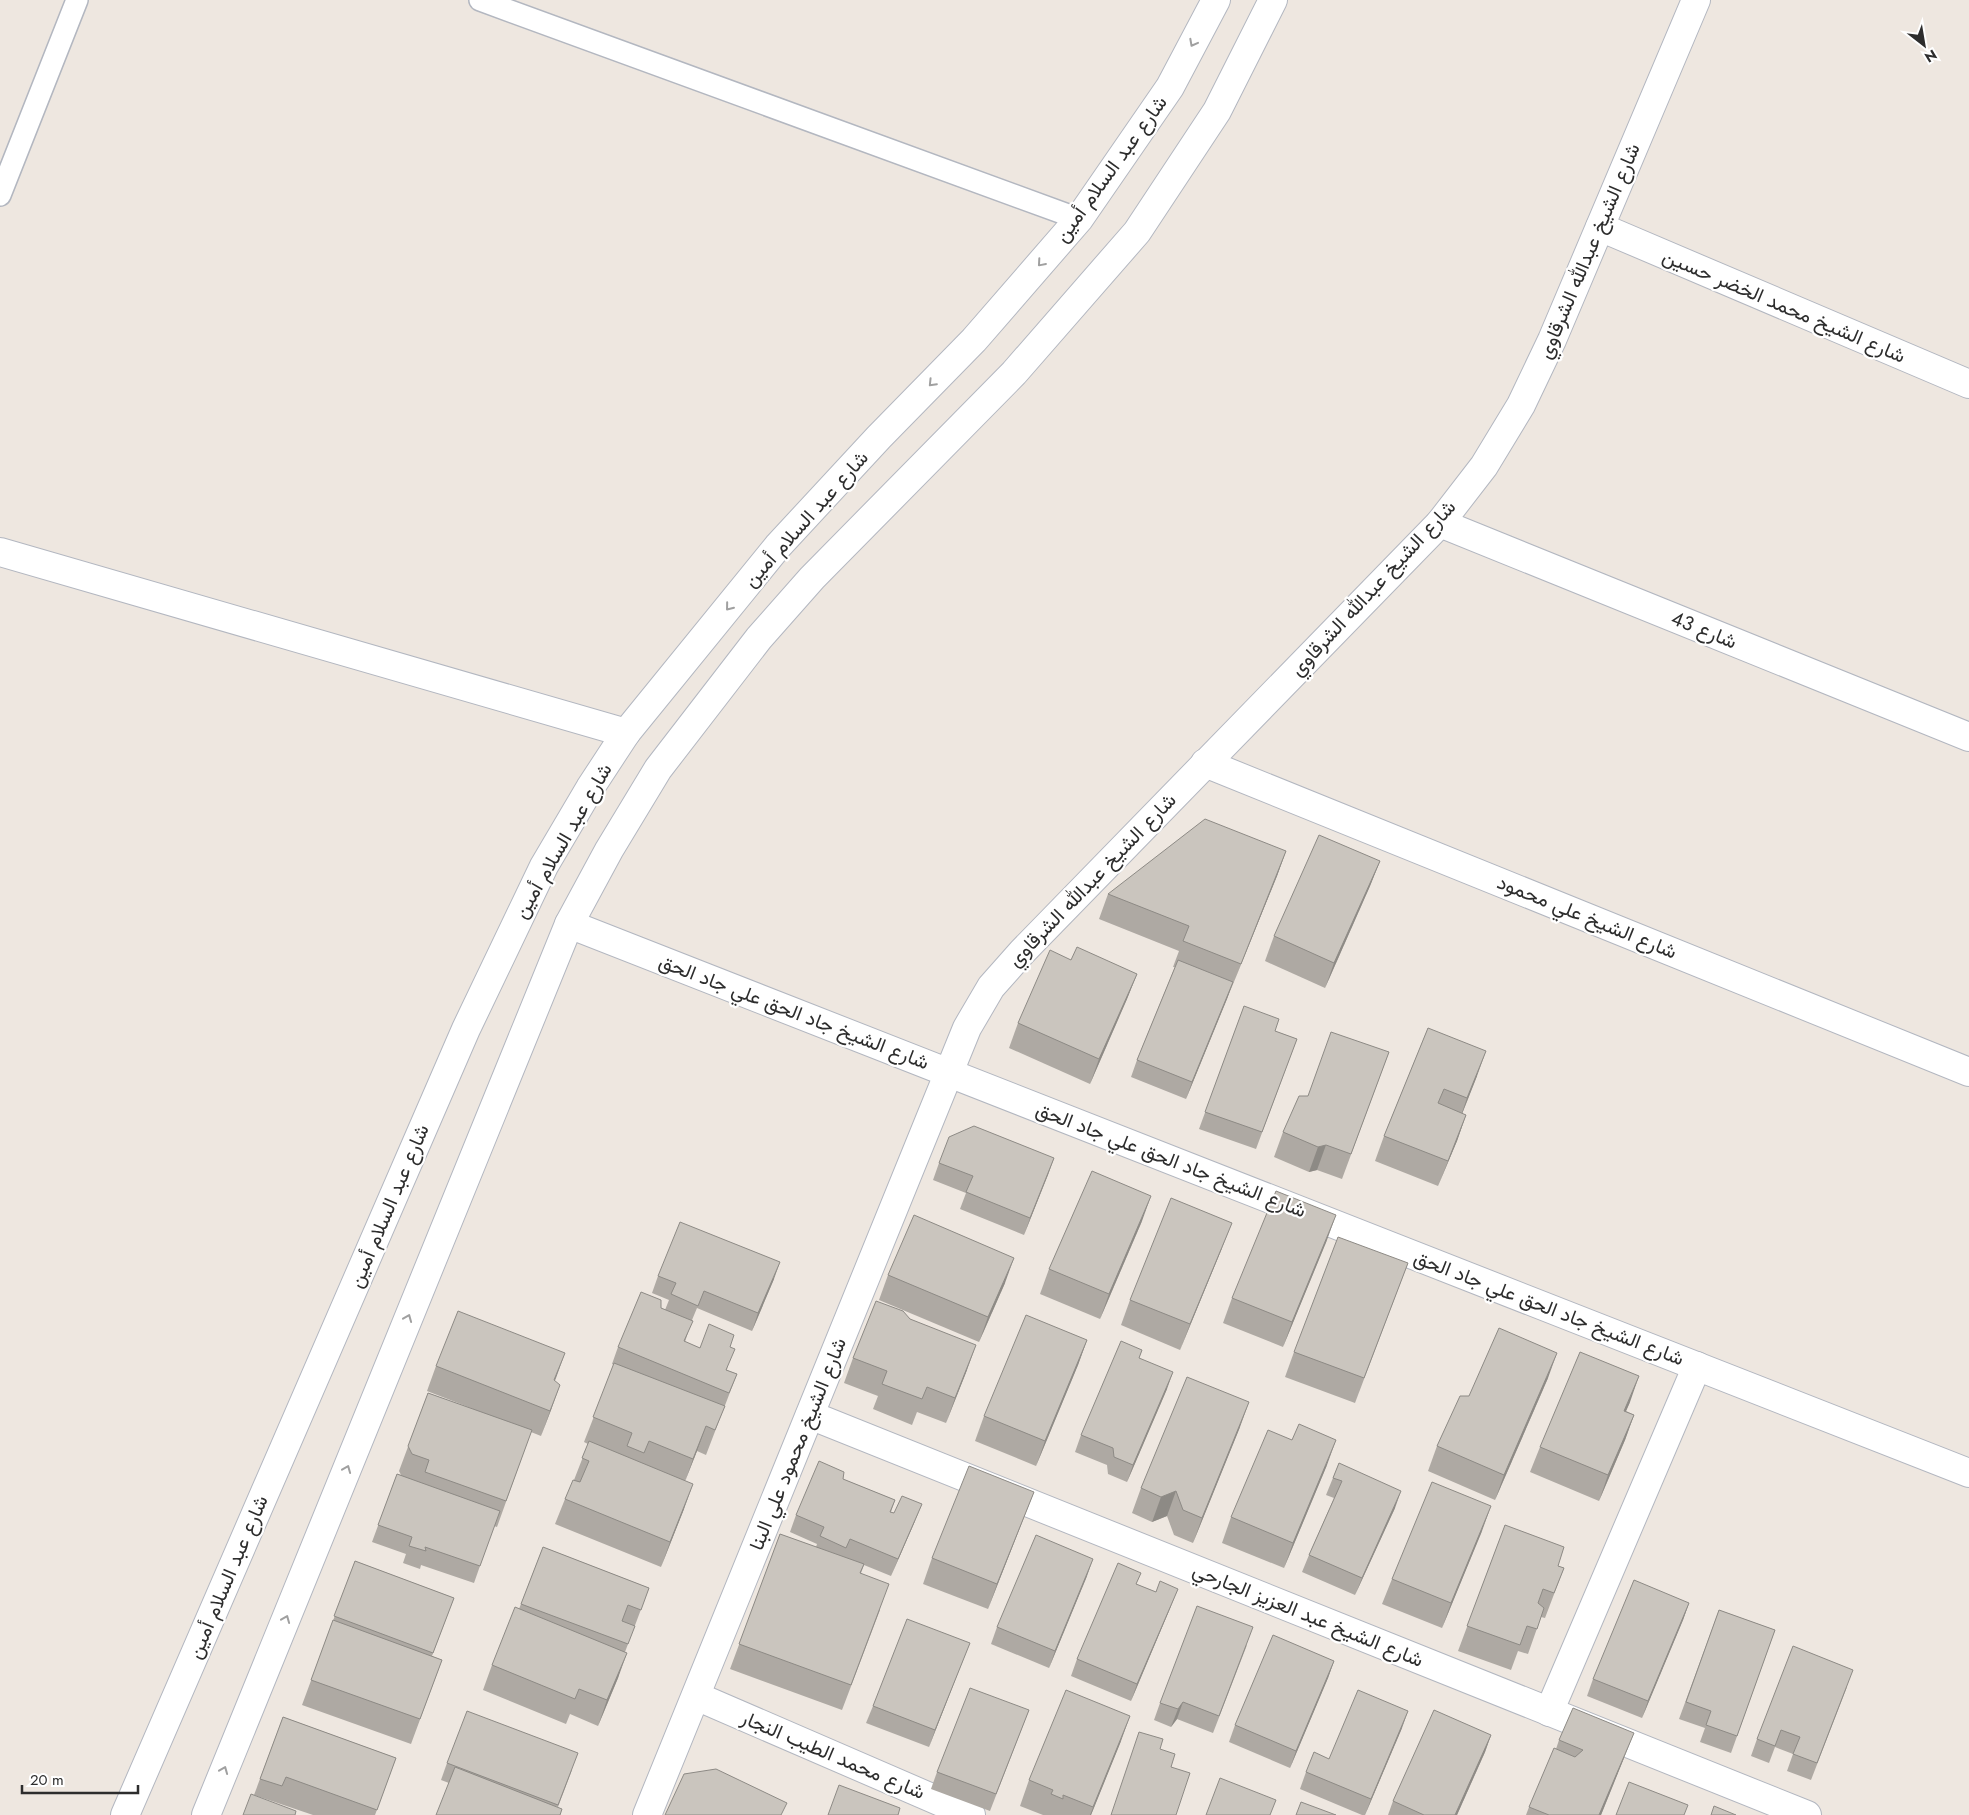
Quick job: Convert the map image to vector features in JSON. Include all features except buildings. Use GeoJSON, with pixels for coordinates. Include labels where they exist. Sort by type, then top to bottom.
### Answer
{"type":"FeatureCollection","features":[{"type":"Feature","properties":{"kind":"street","name":"شارع عبد السلام أمين"},"geometry":{"type":"LineString","coordinates":[[125,1815],[466,1029],[544,866],[590,788],[626,734],[778,546],[879,437],[974,340],[1079,219],[1170,87],[1216,0]]}},
{"type":"Feature","properties":{"kind":"street"},"geometry":{"type":"LineString","coordinates":[[206,1815],[569,924],[609,850],[658,769],[759,638],[812,578],[1014,373],[1137,232],[1217,111],[1273,0]]}},
{"type":"Feature","properties":{"kind":"street","name":"شارع الشيخ عبدالله الشرقاوي"},"geometry":{"type":"LineString","coordinates":[[949,1073],[967,1028],[991,987],[1022,952],[1440,523],[1484,466],[1521,405],[1552,340],[1696,0]]}},
{"type":"Feature","properties":{"kind":"street","name":"شارع الشيخ محمد الخضر حسين"},"geometry":{"type":"LineString","coordinates":[[1600,227],[1969,384]]}},
{"type":"Feature","properties":{"kind":"street","name":"شارع 43"},"geometry":{"type":"LineString","coordinates":[[1440,523],[1969,737]]}},
{"type":"Feature","properties":{"kind":"street"},"geometry":{"type":"LineString","coordinates":[[0,552],[626,734]]}},
{"type":"Feature","properties":{"kind":"street","name":"شارع الشيخ علي محمود"},"geometry":{"type":"LineString","coordinates":[[1205,763],[1969,1072]]}},
{"type":"Feature","properties":{"kind":"street","name":"شارع الشيخ جاد الحق علي جاد الحق"},"geometry":{"type":"LineString","coordinates":[[569,924],[1969,1473]]}},
{"type":"Feature","properties":{"kind":"street","name":"شارع الشيخ محمود علي البنا"},"geometry":{"type":"LineString","coordinates":[[647,1815],[949,1073]]}},
{"type":"Feature","properties":{"kind":"street"},"geometry":{"type":"LineString","coordinates":[[1549,1712],[1696,1366]]}},
{"type":"Feature","properties":{"kind":"street","name":"شارع الشيخ عبد العزيز الجارحي"},"geometry":{"type":"LineString","coordinates":[[810,1415],[1807,1815]]}},
{"type":"Feature","properties":{"kind":"street","name":"شارع محمد الطيب النجار"},"geometry":{"type":"LineString","coordinates":[[696,1696],[971,1815]]}},
{"type":"Feature","properties":{"kind":"lane"},"geometry":{"type":"LineString","coordinates":[[0,195],[77,0]]}},
{"type":"Feature","properties":{"kind":"lane"},"geometry":{"type":"LineString","coordinates":[[480,0],[1079,219]]}}]}
